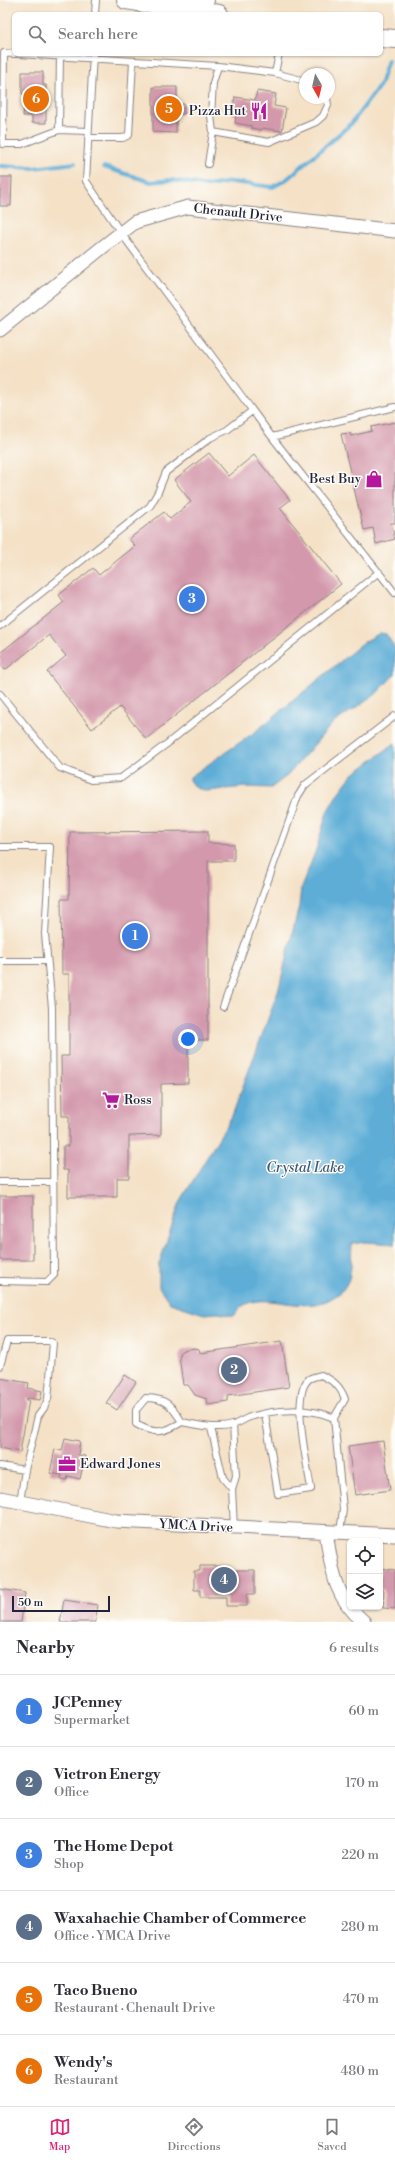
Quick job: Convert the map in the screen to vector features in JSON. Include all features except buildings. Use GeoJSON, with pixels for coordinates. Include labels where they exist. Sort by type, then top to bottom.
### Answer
{"type":"FeatureCollection","features":[{"type":"Feature","properties":{"kind":"highway"},"geometry":{"type":"LineString","coordinates":[[135,1],[204,0]]}},
{"type":"Feature","properties":{"kind":"main road"},"geometry":{"type":"LineString","coordinates":[[135,1],[206,12]]}},
{"type":"Feature","properties":{"kind":"main road"},"geometry":{"type":"LineString","coordinates":[[383,38],[395,39]]}},
{"type":"Feature","properties":{"kind":"street","name":"Chenault Drive"},"geometry":{"type":"LineString","coordinates":[[0,330],[136,222],[188,207],[395,231]]}},
{"type":"Feature","properties":{"kind":"street","name":"YMCA Drive"},"geometry":{"type":"LineString","coordinates":[[0,1498],[116,1521],[395,1535]]}},
{"type":"Feature","properties":{"kind":"street"},"geometry":{"type":"LineString","coordinates":[[326,1532],[338,1592],[353,1613],[364,1622]]}},
{"type":"Feature","properties":{"kind":"lane"},"geometry":{"type":"LineString","coordinates":[[95,12],[96,0]]}},
{"type":"Feature","properties":{"kind":"lane"},"geometry":{"type":"LineString","coordinates":[[12,54],[4,53],[3,144],[22,144],[59,130],[123,138],[129,135],[133,61]]}},
{"type":"Feature","properties":{"kind":"lane"},"geometry":{"type":"LineString","coordinates":[[59,130],[60,56],[93,56],[133,61],[218,66],[275,73],[299,79]]}},
{"type":"Feature","properties":{"kind":"lane"},"geometry":{"type":"LineString","coordinates":[[93,56],[86,181],[121,233],[252,411],[395,592]]}},
{"type":"Feature","properties":{"kind":"lane"},"geometry":{"type":"LineString","coordinates":[[275,73],[279,56]]}},
{"type":"Feature","properties":{"kind":"lane"},"geometry":{"type":"LineString","coordinates":[[208,164],[213,132],[211,116],[213,83],[218,66]]}},
{"type":"Feature","properties":{"kind":"lane"},"geometry":{"type":"LineString","coordinates":[[213,132],[269,142],[316,122],[323,116],[328,104]]}},
{"type":"Feature","properties":{"kind":"lane"},"geometry":{"type":"LineString","coordinates":[[272,437],[395,407]]}},
{"type":"Feature","properties":{"kind":"lane"},"geometry":{"type":"LineString","coordinates":[[0,626],[150,506],[158,492],[166,472],[210,438],[227,430],[252,411]]}},
{"type":"Feature","properties":{"kind":"lane"},"geometry":{"type":"LineString","coordinates":[[0,694],[60,768],[91,780],[121,778],[168,743],[379,572]]}},
{"type":"Feature","properties":{"kind":"lane"},"geometry":{"type":"LineString","coordinates":[[223,1007],[298,796],[305,785],[395,716]]}},
{"type":"Feature","properties":{"kind":"lane"},"geometry":{"type":"LineString","coordinates":[[0,847],[50,847],[45,922],[46,961],[52,1008],[52,1182],[54,1275],[47,1282],[0,1281]]}},
{"type":"Feature","properties":{"kind":"lane"},"geometry":{"type":"LineString","coordinates":[[0,961],[46,961]]}},
{"type":"Feature","properties":{"kind":"lane"},"geometry":{"type":"LineString","coordinates":[[0,1182],[52,1182]]}},
{"type":"Feature","properties":{"kind":"lane"},"geometry":{"type":"LineString","coordinates":[[0,1366],[7,1342],[49,1341],[53,1343],[48,1399],[38,1416],[24,1470],[20,1502]]}},
{"type":"Feature","properties":{"kind":"lane"},"geometry":{"type":"LineString","coordinates":[[265,1414],[278,1494],[311,1489],[300,1411],[301,1391],[309,1379],[321,1375],[333,1380],[341,1387],[346,1399],[334,1418],[343,1509],[340,1533]]}},
{"type":"Feature","properties":{"kind":"lane"},"geometry":{"type":"LineString","coordinates":[[182,1422],[173,1407],[158,1398],[146,1398],[136,1410],[136,1424],[149,1431],[167,1431],[182,1422],[211,1428],[233,1425],[250,1417],[283,1411],[320,1412],[334,1418]]}},
{"type":"Feature","properties":{"kind":"lane"},"geometry":{"type":"LineString","coordinates":[[233,1425],[236,1476],[232,1489],[234,1528]]}},
{"type":"Feature","properties":{"kind":"lane"},"geometry":{"type":"LineString","coordinates":[[211,1428],[223,1478],[232,1489]]}},
{"type":"Feature","properties":{"kind":"lane"},"geometry":{"type":"LineString","coordinates":[[0,1466],[24,1470]]}},
{"type":"Feature","properties":{"kind":"water"},"geometry":{"type":"Polygon","coordinates":[[[380,633],[386,634],[395,648],[395,674],[375,695],[332,724],[288,775],[271,788],[245,787],[207,791],[196,788],[190,782],[190,777],[255,732],[364,642],[380,633]]]}},
{"type":"Feature","properties":{"kind":"water","name":"Crystal Lake"},"geometry":{"type":"Polygon","coordinates":[[[395,743],[395,1244],[365,1242],[352,1244],[351,1267],[348,1281],[337,1295],[325,1301],[301,1305],[255,1301],[244,1305],[234,1316],[218,1313],[204,1314],[170,1303],[159,1287],[159,1264],[180,1202],[232,1116],[278,992],[299,906],[301,888],[316,850],[327,812],[338,793],[352,775],[395,743]]]}},
{"type":"Feature","properties":{"kind":"waterway"},"geometry":{"type":"LineString","coordinates":[[104,167],[151,182],[172,180],[208,186],[231,182],[273,187],[287,179],[351,124],[380,85],[388,60]]}},
{"type":"Feature","properties":{"kind":"waterway"},"geometry":{"type":"LineString","coordinates":[[0,166],[34,168],[75,163]]}},
{"type":"Feature","properties":{"kind":"place","name":"Wendy's"},"geometry":{"type":"Point","coordinates":[36,99]}},
{"type":"Feature","properties":{"kind":"place","name":"Taco Bueno"},"geometry":{"type":"Point","coordinates":[169,109]}},
{"type":"Feature","properties":{"kind":"place","name":"Pizza Hut"},"geometry":{"type":"Point","coordinates":[259,111]}},
{"type":"Feature","properties":{"kind":"place","name":"Best Buy"},"geometry":{"type":"Point","coordinates":[374,479]}},
{"type":"Feature","properties":{"kind":"place","name":"The Home Depot"},"geometry":{"type":"Point","coordinates":[192,599]}},
{"type":"Feature","properties":{"kind":"place","name":"JCPenney"},"geometry":{"type":"Point","coordinates":[135,936]}},
{"type":"Feature","properties":{"kind":"place","name":"Ross"},"geometry":{"type":"Point","coordinates":[111,1100]}},
{"type":"Feature","properties":{"kind":"place","name":"Victron Energy"},"geometry":{"type":"Point","coordinates":[234,1370]}},
{"type":"Feature","properties":{"kind":"place","name":"Edward Jones"},"geometry":{"type":"Point","coordinates":[67,1464]}},
{"type":"Feature","properties":{"kind":"place","name":"Waxahachie Chamber of Commerce"},"geometry":{"type":"Point","coordinates":[224,1580]}}]}
